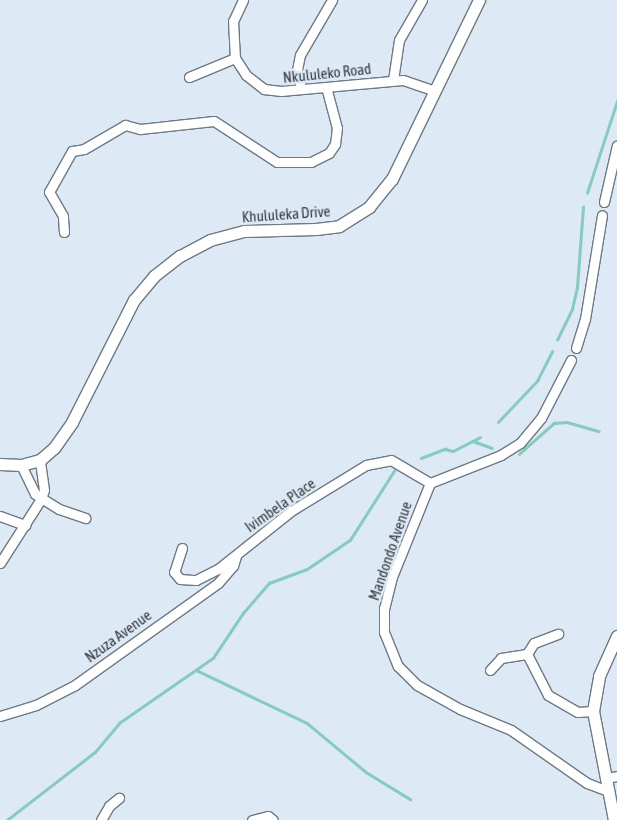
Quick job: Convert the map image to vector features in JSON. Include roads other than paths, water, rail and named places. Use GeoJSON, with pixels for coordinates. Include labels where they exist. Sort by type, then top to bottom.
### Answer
{"type":"FeatureCollection","features":[{"type":"Feature","properties":{"kind":"street"},"geometry":{"type":"LineString","coordinates":[[189,77],[235,58],[233,21],[243,0]]}},
{"type":"Feature","properties":{"kind":"street"},"geometry":{"type":"LineString","coordinates":[[301,88],[297,70],[300,55],[332,0]]}},
{"type":"Feature","properties":{"kind":"street"},"geometry":{"type":"LineString","coordinates":[[393,80],[399,40],[422,0]]}},
{"type":"Feature","properties":{"kind":"street","name":"Khululeka Drive"},"geometry":{"type":"LineString","coordinates":[[0,464],[21,465],[40,460],[65,436],[125,316],[154,276],[195,247],[227,234],[259,229],[321,229],[339,226],[360,215],[392,179],[479,0]]}},
{"type":"Feature","properties":{"kind":"street","name":"Nkululeko Road"},"geometry":{"type":"LineString","coordinates":[[235,58],[246,75],[264,89],[274,92],[393,80],[412,81],[435,91]]}},
{"type":"Feature","properties":{"kind":"street"},"geometry":{"type":"LineString","coordinates":[[64,232],[63,216],[48,192],[72,152],[84,149],[125,125],[140,129],[214,120],[278,162],[311,162],[322,158],[335,144],[337,128],[326,87]]}},
{"type":"Feature","properties":{"kind":"street"},"geometry":{"type":"LineString","coordinates":[[604,202],[617,145]]}},
{"type":"Feature","properties":{"kind":"street"},"geometry":{"type":"LineString","coordinates":[[576,348],[585,319],[602,215]]}},
{"type":"Feature","properties":{"kind":"street"},"geometry":{"type":"LineString","coordinates":[[430,483],[501,455],[520,444],[541,418],[570,360]]}},
{"type":"Feature","properties":{"kind":"street"},"geometry":{"type":"LineString","coordinates":[[0,563],[42,499],[44,490],[40,460]]}},
{"type":"Feature","properties":{"kind":"street","name":"Ivimbela Place"},"geometry":{"type":"LineString","coordinates":[[182,548],[174,572],[187,581],[207,576],[236,556],[291,511],[366,465],[391,460],[430,483]]}},
{"type":"Feature","properties":{"kind":"street"},"geometry":{"type":"LineString","coordinates":[[21,465],[35,494],[85,518]]}},
{"type":"Feature","properties":{"kind":"street","name":"Mandondo Avenue"},"geometry":{"type":"LineString","coordinates":[[430,483],[408,533],[384,608],[386,641],[398,666],[417,685],[460,709],[511,730],[586,783],[608,791]]}},
{"type":"Feature","properties":{"kind":"street"},"geometry":{"type":"LineString","coordinates":[[0,516],[25,525]]}},
{"type":"Feature","properties":{"kind":"street","name":"Nzuza Avenue"},"geometry":{"type":"LineString","coordinates":[[0,716],[36,706],[75,684],[218,583],[233,566],[236,556]]}},
{"type":"Feature","properties":{"kind":"street"},"geometry":{"type":"LineString","coordinates":[[490,670],[501,658],[527,654],[534,643],[558,634]]}},
{"type":"Feature","properties":{"kind":"street"},"geometry":{"type":"LineString","coordinates":[[614,820],[608,791],[611,777],[593,711],[600,676],[617,636]]}},
{"type":"Feature","properties":{"kind":"street"},"geometry":{"type":"LineString","coordinates":[[527,654],[548,695],[578,712],[593,711]]}},
{"type":"Feature","properties":{"kind":"street"},"geometry":{"type":"LineString","coordinates":[[101,820],[109,806],[118,798]]}},
{"type":"Feature","properties":{"kind":"street"},"geometry":{"type":"LineString","coordinates":[[252,820],[270,818]]}},
{"type":"Feature","properties":{"kind":"waterway"},"geometry":{"type":"LineString","coordinates":[[587,193],[617,101]]}},
{"type":"Feature","properties":{"kind":"waterway"},"geometry":{"type":"LineString","coordinates":[[557,340],[572,309],[577,287],[583,207]]}},
{"type":"Feature","properties":{"kind":"waterway"},"geometry":{"type":"LineString","coordinates":[[498,422],[537,381],[552,352]]}},
{"type":"Feature","properties":{"kind":"waterway"},"geometry":{"type":"LineString","coordinates":[[519,454],[554,423],[567,422],[599,431]]}},
{"type":"Feature","properties":{"kind":"waterway"},"geometry":{"type":"LineString","coordinates":[[421,458],[445,449],[453,451],[480,437]]}},
{"type":"Feature","properties":{"kind":"waterway"},"geometry":{"type":"LineString","coordinates":[[473,441],[492,448]]}},
{"type":"Feature","properties":{"kind":"waterway"},"geometry":{"type":"LineString","coordinates":[[7,820],[95,752],[119,723],[213,658],[243,613],[269,583],[307,569],[350,540],[394,471]]}},
{"type":"Feature","properties":{"kind":"waterway"},"geometry":{"type":"LineString","coordinates":[[196,670],[307,723],[366,772],[410,799]]}}]}
